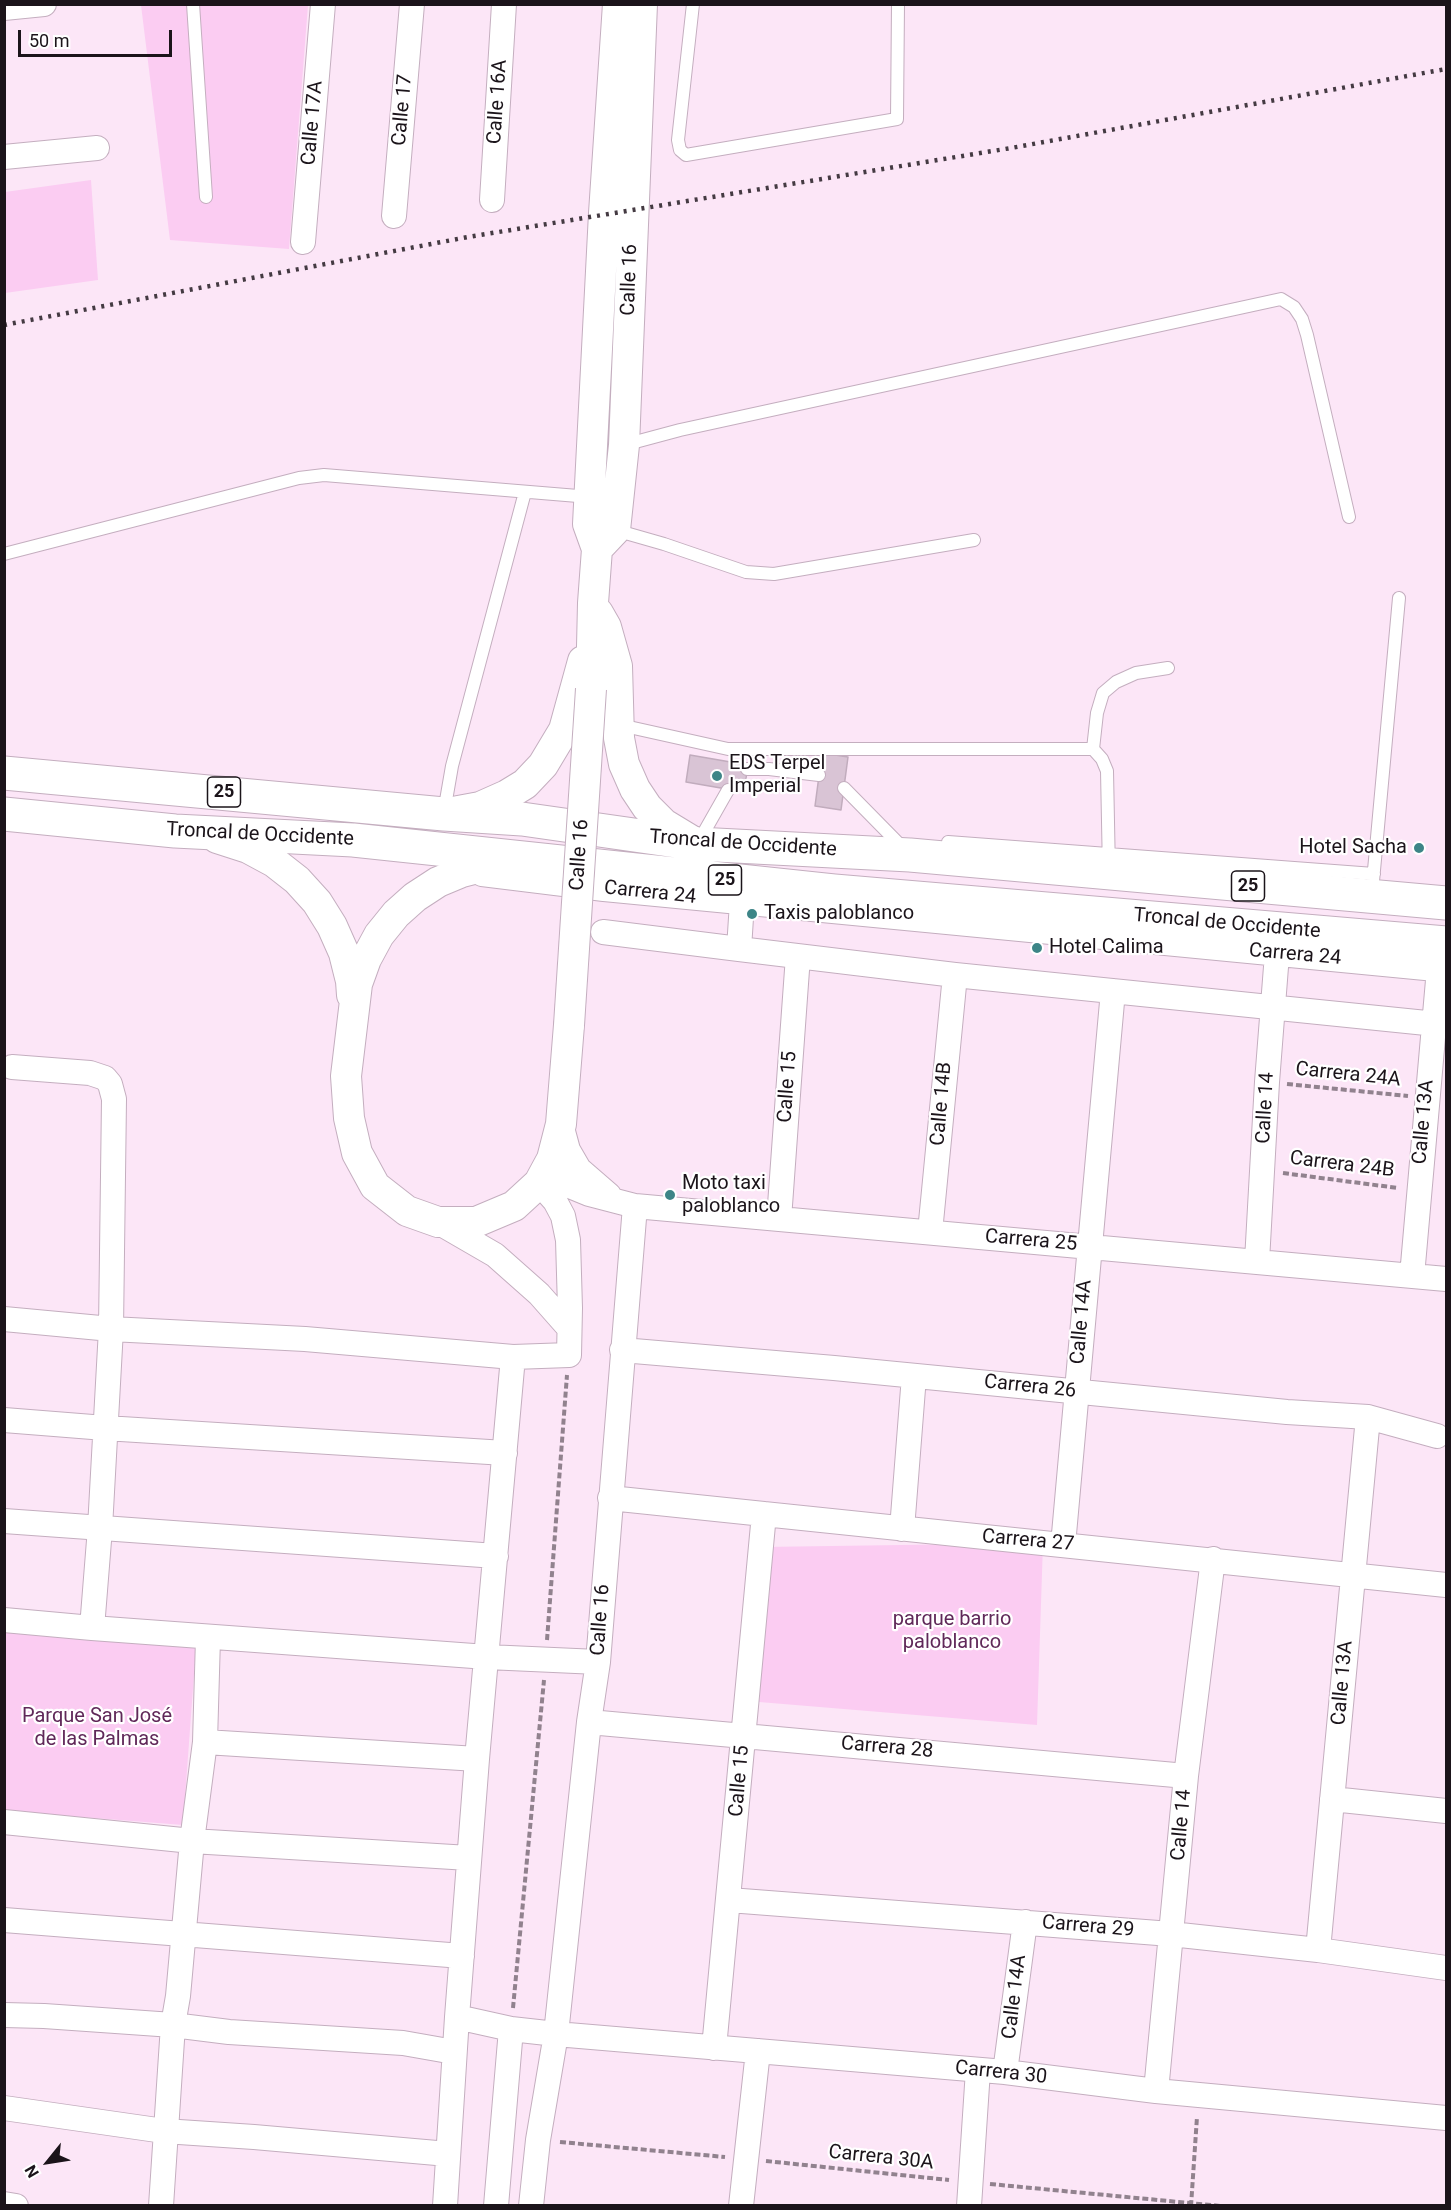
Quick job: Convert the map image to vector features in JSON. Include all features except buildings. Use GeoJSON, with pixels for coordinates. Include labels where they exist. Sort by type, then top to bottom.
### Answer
{"type":"FeatureCollection","features":[{"type":"Feature","properties":{"kind":"highway","name":"Troncal de Occidente"},"geometry":{"type":"LineString","coordinates":[[4,773],[444,814],[522,819],[697,844],[914,843],[1109,864],[1372,885],[1446,903]]}},
{"type":"Feature","properties":{"kind":"highway","name":"Troncal de Occidente"},"geometry":{"type":"LineString","coordinates":[[4,814],[175,831],[353,840],[834,891],[1444,961]]}},
{"type":"Feature","properties":{"kind":"street"},"geometry":{"type":"LineString","coordinates":[[4,8],[44,4]]}},
{"type":"Feature","properties":{"kind":"street","name":"Calle 17A"},"geometry":{"type":"LineString","coordinates":[[303,242],[323,4]]}},
{"type":"Feature","properties":{"kind":"street","name":"Calle 17"},"geometry":{"type":"LineString","coordinates":[[394,216],[412,4]]}},
{"type":"Feature","properties":{"kind":"street","name":"Calle 16A"},"geometry":{"type":"LineString","coordinates":[[492,200],[504,4]]}},
{"type":"Feature","properties":{"kind":"street","name":"Calle 16"},"geometry":{"type":"LineString","coordinates":[[606,540],[588,524],[604,213],[618,4]]}},
{"type":"Feature","properties":{"kind":"street","name":"Calle 16"},"geometry":{"type":"LineString","coordinates":[[545,1171],[561,1124],[591,689],[593,613],[624,445],[642,4]]}},
{"type":"Feature","properties":{"kind":"street"},"geometry":{"type":"LineString","coordinates":[[4,157],[97,148]]}},
{"type":"Feature","properties":{"kind":"street"},"geometry":{"type":"LineString","coordinates":[[444,814],[480,807],[507,795],[525,784],[543,765],[564,730],[593,613]]}},
{"type":"Feature","properties":{"kind":"street"},"geometry":{"type":"LineString","coordinates":[[593,613],[606,627],[617,666],[619,725],[624,764],[635,789],[647,807],[664,824],[697,844]]}},
{"type":"Feature","properties":{"kind":"street"},"geometry":{"type":"LineString","coordinates":[[175,831],[221,839],[248,848],[274,862],[297,880],[332,926],[344,953],[351,981],[354,1010]]}},
{"type":"Feature","properties":{"kind":"street"},"geometry":{"type":"LineString","coordinates":[[538,860],[489,865],[462,872],[438,882],[415,897],[396,914],[379,935],[366,959],[357,984],[346,1076],[349,1118],[357,1153],[375,1186],[407,1211],[438,1222],[495,1255],[538,1294],[569,1328]]}},
{"type":"Feature","properties":{"kind":"street","name":"Carrera 24"},"geometry":{"type":"LineString","coordinates":[[462,872],[604,889],[1277,954],[1444,961]]}},
{"type":"Feature","properties":{"kind":"street"},"geometry":{"type":"LineString","coordinates":[[739,949],[741,902]]}},
{"type":"Feature","properties":{"kind":"street"},"geometry":{"type":"LineString","coordinates":[[603,932],[954,975],[1273,1009],[1440,1024]]}},
{"type":"Feature","properties":{"kind":"street","name":"Calle 14"},"geometry":{"type":"LineString","coordinates":[[1257,1262],[1277,954]]}},
{"type":"Feature","properties":{"kind":"street","name":"Calle 15"},"geometry":{"type":"LineString","coordinates":[[778,1219],[798,956]]}},
{"type":"Feature","properties":{"kind":"street","name":"Calle 13A"},"geometry":{"type":"LineString","coordinates":[[1412,1276],[1426,1098],[1440,1024],[1444,961]]}},
{"type":"Feature","properties":{"kind":"street","name":"Calle 14B"},"geometry":{"type":"LineString","coordinates":[[930,1232],[954,975]]}},
{"type":"Feature","properties":{"kind":"street","name":"Calle 14A"},"geometry":{"type":"LineString","coordinates":[[1063,1545],[1113,991]]}},
{"type":"Feature","properties":{"kind":"street"},"geometry":{"type":"LineString","coordinates":[[12,1067],[90,1073],[105,1078],[110,1084],[114,1099],[111,1329],[92,1628]]}},
{"type":"Feature","properties":{"kind":"street"},"geometry":{"type":"LineString","coordinates":[[561,1124],[568,1150],[579,1169],[625,1203]]}},
{"type":"Feature","properties":{"kind":"street"},"geometry":{"type":"LineString","coordinates":[[438,1222],[476,1222],[514,1206],[545,1171]]}},
{"type":"Feature","properties":{"kind":"street"},"geometry":{"type":"LineString","coordinates":[[4,1319],[111,1329],[305,1339],[513,1357],[569,1355],[568,1240],[562,1216],[545,1171]]}},
{"type":"Feature","properties":{"kind":"street","name":"Carrera 25"},"geometry":{"type":"LineString","coordinates":[[545,1171],[560,1176],[572,1187],[589,1194],[625,1203],[778,1219],[1446,1279]]}},
{"type":"Feature","properties":{"kind":"street","name":"Calle 16"},"geometry":{"type":"LineString","coordinates":[[531,2205],[538,2140],[556,2034],[589,1722],[598,1662],[622,1350],[625,1203]]}},
{"type":"Feature","properties":{"kind":"street","name":"Carrera 26"},"geometry":{"type":"LineString","coordinates":[[622,1350],[1287,1412],[1368,1417],[1437,1436]]}},
{"type":"Feature","properties":{"kind":"street"},"geometry":{"type":"LineString","coordinates":[[445,2205],[454,2052],[477,1759],[513,1357]]}},
{"type":"Feature","properties":{"kind":"street"},"geometry":{"type":"LineString","coordinates":[[902,1529],[914,1376]]}},
{"type":"Feature","properties":{"kind":"street","name":"Calle 13A"},"geometry":{"type":"LineString","coordinates":[[1318,1950],[1368,1417]]}},
{"type":"Feature","properties":{"kind":"street"},"geometry":{"type":"LineString","coordinates":[[4,1420],[505,1453]]}},
{"type":"Feature","properties":{"kind":"street","name":"Carrera 27"},"geometry":{"type":"LineString","coordinates":[[610,1498],[1446,1585]]}},
{"type":"Feature","properties":{"kind":"street","name":"Calle 15"},"geometry":{"type":"LineString","coordinates":[[714,2048],[764,1514]]}},
{"type":"Feature","properties":{"kind":"street"},"geometry":{"type":"LineString","coordinates":[[4,1521],[496,1556]]}},
{"type":"Feature","properties":{"kind":"street","name":"Calle 14"},"geometry":{"type":"LineString","coordinates":[[1156,2091],[1186,1776],[1213,1559]]}},
{"type":"Feature","properties":{"kind":"street"},"geometry":{"type":"LineString","coordinates":[[4,1620],[208,1638],[487,1657],[598,1662]]}},
{"type":"Feature","properties":{"kind":"street"},"geometry":{"type":"LineString","coordinates":[[161,2205],[164,2131],[173,2025],[205,1742],[208,1638]]}},
{"type":"Feature","properties":{"kind":"street","name":"Carrera 28"},"geometry":{"type":"LineString","coordinates":[[589,1722],[1186,1776]]}},
{"type":"Feature","properties":{"kind":"street"},"geometry":{"type":"LineString","coordinates":[[205,1742],[477,1759]]}},
{"type":"Feature","properties":{"kind":"street"},"geometry":{"type":"LineString","coordinates":[[1332,1799],[1446,1811]]}},
{"type":"Feature","properties":{"kind":"street"},"geometry":{"type":"LineString","coordinates":[[4,1822],[192,1841],[470,1858]]}},
{"type":"Feature","properties":{"kind":"street","name":"Carrera 29"},"geometry":{"type":"LineString","coordinates":[[729,1900],[1171,1934],[1318,1950],[1446,1968]]}},
{"type":"Feature","properties":{"kind":"street"},"geometry":{"type":"LineString","coordinates":[[4,1920],[462,1956]]}},
{"type":"Feature","properties":{"kind":"street","name":"Calle 14A"},"geometry":{"type":"LineString","coordinates":[[1005,2072],[1024,1922]]}},
{"type":"Feature","properties":{"kind":"street"},"geometry":{"type":"LineString","coordinates":[[4,2015],[173,2025],[229,2032],[403,2043],[454,2052]]}},
{"type":"Feature","properties":{"kind":"street","name":"Carrera 30"},"geometry":{"type":"LineString","coordinates":[[457,2017],[511,2029],[556,2034],[1005,2072],[1156,2091],[1446,2118]]}},
{"type":"Feature","properties":{"kind":"street"},"geometry":{"type":"LineString","coordinates":[[496,2205],[511,2029]]}},
{"type":"Feature","properties":{"kind":"street"},"geometry":{"type":"LineString","coordinates":[[741,2205],[758,2051]]}},
{"type":"Feature","properties":{"kind":"street"},"geometry":{"type":"LineString","coordinates":[[970,2194],[978,2070]]}},
{"type":"Feature","properties":{"kind":"street"},"geometry":{"type":"LineString","coordinates":[[4,2108],[164,2131],[254,2136],[448,2154]]}},
{"type":"Feature","properties":{"kind":"street"},"geometry":{"type":"LineString","coordinates":[[4,2204],[16,2205]]}},
{"type":"Feature","properties":{"kind":"lane"},"geometry":{"type":"LineString","coordinates":[[194,4],[206,197]]}},
{"type":"Feature","properties":{"kind":"lane"},"geometry":{"type":"LineString","coordinates":[[693,4],[678,140],[680,150],[686,155],[897,119],[898,4]]}},
{"type":"Feature","properties":{"kind":"lane"},"geometry":{"type":"LineString","coordinates":[[624,445],[680,430],[1281,299],[1294,307],[1302,319],[1307,334],[1349,517]]}},
{"type":"Feature","properties":{"kind":"lane"},"geometry":{"type":"LineString","coordinates":[[4,554],[299,478],[324,475],[590,497]]}},
{"type":"Feature","properties":{"kind":"lane"},"geometry":{"type":"LineString","coordinates":[[444,814],[452,766],[525,492]]}},
{"type":"Feature","properties":{"kind":"lane"},"geometry":{"type":"LineString","coordinates":[[606,540],[664,543],[746,572],[774,574],[974,540]]}},
{"type":"Feature","properties":{"kind":"lane"},"geometry":{"type":"LineString","coordinates":[[1372,885],[1399,598]]}},
{"type":"Feature","properties":{"kind":"lane"},"geometry":{"type":"LineString","coordinates":[[1109,864],[1107,771],[1102,759],[1093,749],[1096,713],[1103,693],[1116,682],[1136,673],[1168,668]]}},
{"type":"Feature","properties":{"kind":"lane"},"geometry":{"type":"LineString","coordinates":[[619,725],[728,755],[1093,749]]}},
{"type":"Feature","properties":{"kind":"lane"},"geometry":{"type":"LineString","coordinates":[[747,769],[769,769],[819,775]]}},
{"type":"Feature","properties":{"kind":"lane"},"geometry":{"type":"LineString","coordinates":[[844,788],[914,843]]}},
{"type":"Feature","properties":{"kind":"lane"},"geometry":{"type":"LineString","coordinates":[[697,844],[728,790]]}},
{"type":"Feature","properties":{"kind":"path","name":"Carrera 24A"},"geometry":{"type":"LineString","coordinates":[[1267,1082],[1426,1098]]}},
{"type":"Feature","properties":{"kind":"path","name":"Carrera 24B"},"geometry":{"type":"LineString","coordinates":[[1262,1170],[1418,1190]]}},
{"type":"Feature","properties":{"kind":"path"},"geometry":{"type":"LineString","coordinates":[[511,2029],[546,1660],[569,1355]]}},
{"type":"Feature","properties":{"kind":"path"},"geometry":{"type":"LineString","coordinates":[[1191,2204],[1198,2095]]}},
{"type":"Feature","properties":{"kind":"path","name":"Carrera 30A"},"geometry":{"type":"LineString","coordinates":[[538,2140],[746,2159],[970,2194],[1221,2205]]}},
{"type":"Feature","properties":{"kind":"green space"},"geometry":{"type":"Polygon","coordinates":[[[141,5],[308,5],[289,249],[170,240],[141,5]]]}},
{"type":"Feature","properties":{"kind":"green space"},"geometry":{"type":"Polygon","coordinates":[[[91,180],[98,280],[5,293],[5,192],[91,180]]]}},
{"type":"Feature","properties":{"kind":"green space","name":"parque barrio paloblanco"},"geometry":{"type":"Polygon","coordinates":[[[1043,1543],[1037,1725],[747,1701],[761,1547],[1043,1543]]]}},
{"type":"Feature","properties":{"kind":"green space","name":"Parque San José de las Palmas"},"geometry":{"type":"Polygon","coordinates":[[[4,1632],[196,1647],[183,1825],[5,1811],[4,1632]]]}},
{"type":"Feature","properties":{"kind":"railway"},"geometry":{"type":"LineString","coordinates":[[4,325],[468,237],[1011,148],[1446,69]]}},
{"type":"Feature","properties":{"kind":"place","name":"EDS Terpel Imperial"},"geometry":{"type":"Point","coordinates":[717,776]}},
{"type":"Feature","properties":{"kind":"place","name":"Hotel Sacha"},"geometry":{"type":"Point","coordinates":[1419,848]}},
{"type":"Feature","properties":{"kind":"place","name":"Taxis paloblanco"},"geometry":{"type":"Point","coordinates":[752,914]}},
{"type":"Feature","properties":{"kind":"place","name":"Hotel Calima"},"geometry":{"type":"Point","coordinates":[1037,948]}},
{"type":"Feature","properties":{"kind":"place","name":"Moto taxi paloblanco"},"geometry":{"type":"Point","coordinates":[670,1195]}}]}
